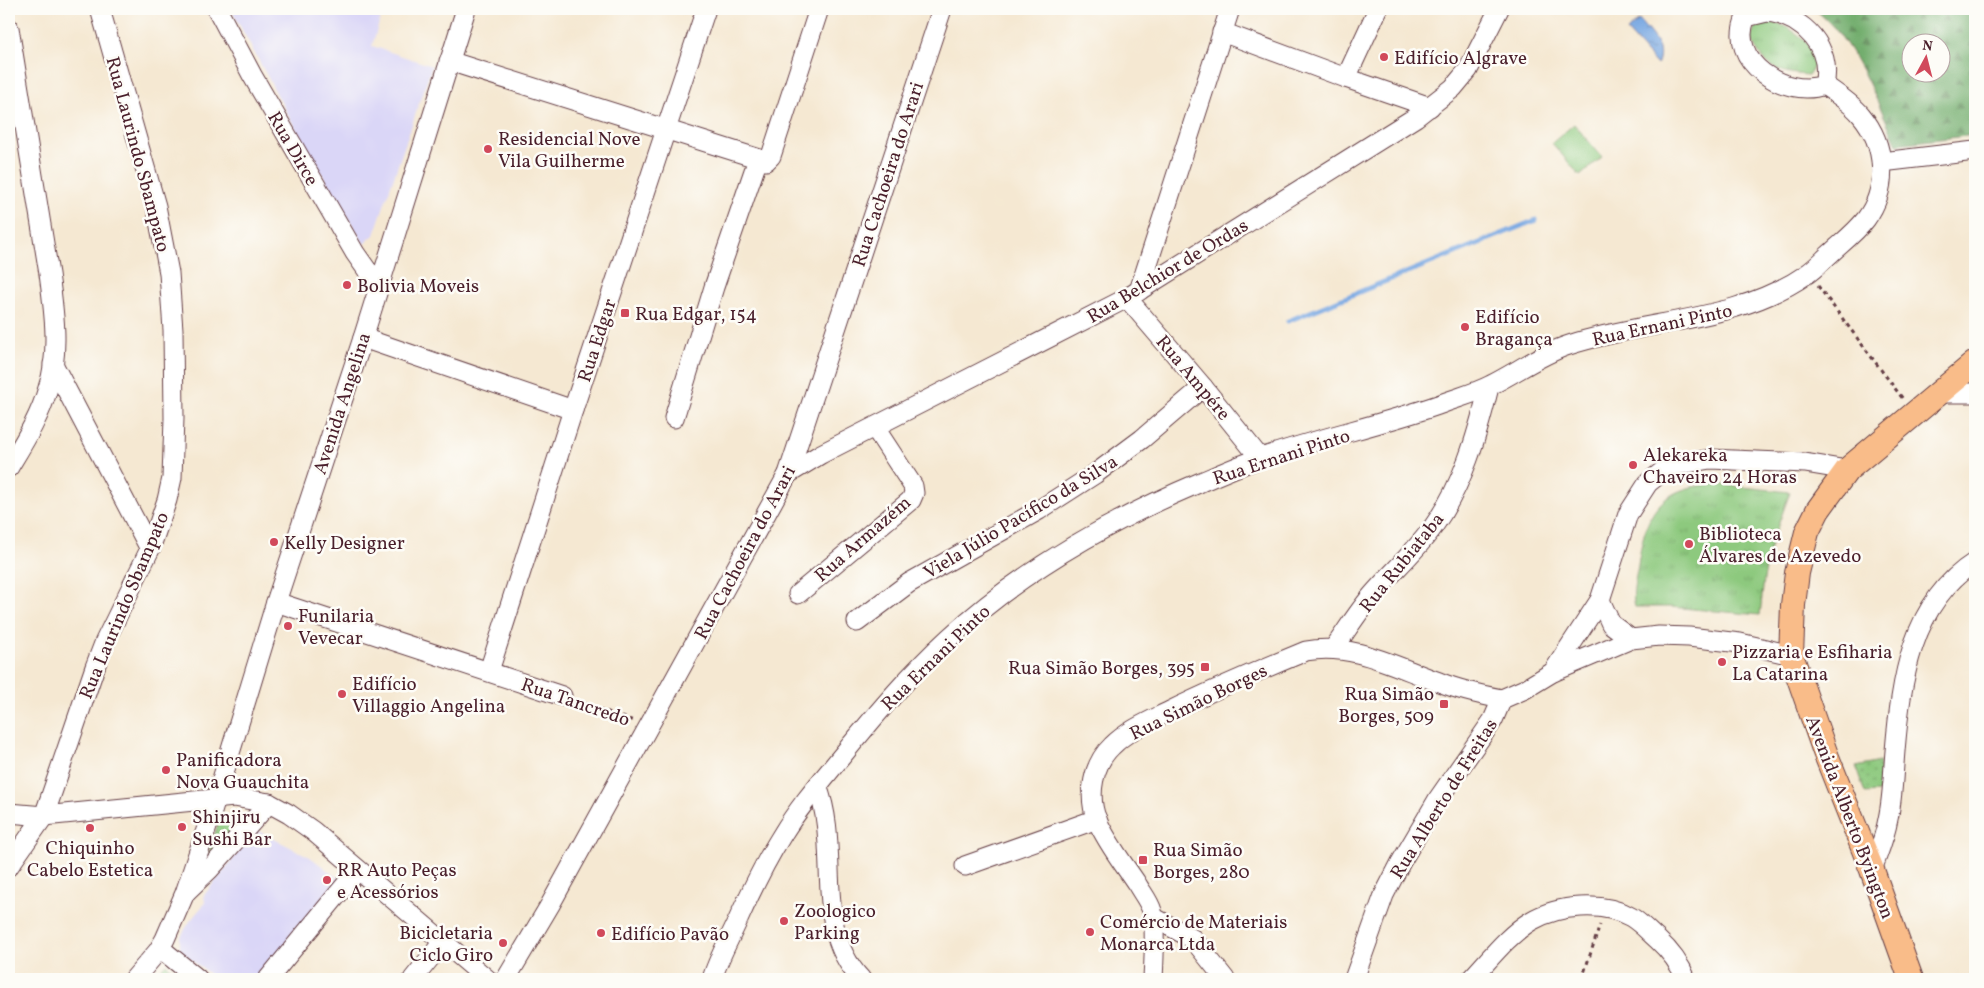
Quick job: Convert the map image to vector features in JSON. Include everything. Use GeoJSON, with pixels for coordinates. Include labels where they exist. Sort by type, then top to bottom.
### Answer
{"type":"FeatureCollection","features":[{"type":"Feature","properties":{"kind":"main road"},"geometry":{"type":"LineString","coordinates":[[1791,655],[1797,574],[1807,532],[1818,510],[1847,470],[1975,363]]}},
{"type":"Feature","properties":{"kind":"main road","name":"Avenida Alberto Byington"},"geometry":{"type":"LineString","coordinates":[[1791,655],[1825,752],[1872,870],[1910,979]]}},
{"type":"Feature","properties":{"kind":"street","name":"Rua Laurindo Sbampato"},"geometry":{"type":"LineString","coordinates":[[9,866],[44,816],[105,641],[150,549],[167,500],[172,478],[174,418],[173,330],[169,273],[164,241],[147,171],[100,9]]}},
{"type":"Feature","properties":{"kind":"street","name":"Rua Dirce"},"geometry":{"type":"LineString","coordinates":[[216,9],[355,253],[367,270],[380,282]]}},
{"type":"Feature","properties":{"kind":"street","name":"Avenida Angelina"},"geometry":{"type":"LineString","coordinates":[[134,979],[160,948],[173,924],[184,893],[216,798],[276,602],[363,338],[466,9]]}},
{"type":"Feature","properties":{"kind":"street","name":"Rua Edgar"},"geometry":{"type":"LineString","coordinates":[[489,671],[706,9]]}},
{"type":"Feature","properties":{"kind":"street"},"geometry":{"type":"LineString","coordinates":[[449,61],[758,159],[768,160],[771,156],[819,9]]}},
{"type":"Feature","properties":{"kind":"street","name":"Rua Cachoeira do Arari"},"geometry":{"type":"LineString","coordinates":[[506,979],[550,905],[788,474],[942,9]]}},
{"type":"Feature","properties":{"kind":"street"},"geometry":{"type":"LineString","coordinates":[[1133,294],[1230,9]]}},
{"type":"Feature","properties":{"kind":"street"},"geometry":{"type":"LineString","coordinates":[[1346,78],[1378,9]]}},
{"type":"Feature","properties":{"kind":"street","name":"Rua Belchior de Ordas"},"geometry":{"type":"LineString","coordinates":[[788,474],[821,454],[875,428],[1133,294],[1430,108],[1453,88],[1468,70],[1499,9]]}},
{"type":"Feature","properties":{"kind":"street"},"geometry":{"type":"LineString","coordinates":[[1767,12],[1782,14],[1790,17],[1807,29],[1816,40],[1822,54],[1826,70],[1824,85],[1806,88],[1787,85],[1759,70],[1749,59],[1744,43],[1742,13],[1767,12]]}},
{"type":"Feature","properties":{"kind":"street"},"geometry":{"type":"LineString","coordinates":[[9,28],[53,308],[53,364],[49,386],[41,408],[9,467]]}},
{"type":"Feature","properties":{"kind":"street"},"geometry":{"type":"LineString","coordinates":[[1222,32],[1430,108]]}},
{"type":"Feature","properties":{"kind":"street","name":"Rua Ernani Pinto"},"geometry":{"type":"LineString","coordinates":[[712,979],[754,886],[783,833],[816,786],[884,705],[950,637],[1032,572],[1082,540],[1182,490],[1260,458],[1395,420],[1489,387],[1530,362],[1563,347],[1602,335],[1734,309],[1765,297],[1808,273],[1856,231],[1868,216],[1876,201],[1882,162],[1879,145],[1860,114],[1847,101],[1824,85]]}},
{"type":"Feature","properties":{"kind":"street"},"geometry":{"type":"LineString","coordinates":[[1882,162],[1975,151]]}},
{"type":"Feature","properties":{"kind":"street"},"geometry":{"type":"LineString","coordinates":[[674,418],[714,287],[758,159]]}},
{"type":"Feature","properties":{"kind":"street","name":"Rua Ampére"},"geometry":{"type":"LineString","coordinates":[[1133,294],[1203,387],[1260,458]]}},
{"type":"Feature","properties":{"kind":"street"},"geometry":{"type":"LineString","coordinates":[[363,338],[573,410]]}},
{"type":"Feature","properties":{"kind":"street"},"geometry":{"type":"LineString","coordinates":[[53,364],[150,549]]}},
{"type":"Feature","properties":{"kind":"street","name":"Viela Júlio Pacífico da Silva"},"geometry":{"type":"LineString","coordinates":[[857,622],[909,584],[1039,510],[1096,474],[1142,439],[1203,387]]}},
{"type":"Feature","properties":{"kind":"street","name":"Rua Rubiataba"},"geometry":{"type":"LineString","coordinates":[[1334,648],[1365,605],[1423,541],[1442,513],[1460,478],[1477,436],[1489,387]]}},
{"type":"Feature","properties":{"kind":"street"},"geometry":{"type":"LineString","coordinates":[[1940,393],[1975,393]]}},
{"type":"Feature","properties":{"kind":"street","name":"Rua Armazém"},"geometry":{"type":"LineString","coordinates":[[798,594],[911,500],[914,493],[913,486],[875,428]]}},
{"type":"Feature","properties":{"kind":"street"},"geometry":{"type":"LineString","coordinates":[[1553,672],[1600,600],[1628,514],[1648,482],[1663,471],[1676,465],[1710,458],[1805,463],[1847,470]]}},
{"type":"Feature","properties":{"kind":"street"},"geometry":{"type":"LineString","coordinates":[[1872,870],[1883,840],[1888,819],[1905,672],[1918,631],[1930,608],[1947,584],[1961,571],[1975,562]]}},
{"type":"Feature","properties":{"kind":"street"},"geometry":{"type":"LineString","coordinates":[[1600,600],[1611,624],[1619,632],[1631,639]]}},
{"type":"Feature","properties":{"kind":"street","name":"Rua Tancredo"},"geometry":{"type":"LineString","coordinates":[[276,602],[562,696]]}},
{"type":"Feature","properties":{"kind":"street"},"geometry":{"type":"LineString","coordinates":[[1553,672],[1631,639],[1659,636],[1740,642],[1791,655]]}},
{"type":"Feature","properties":{"kind":"street","name":"Rua Simão Borges"},"geometry":{"type":"LineString","coordinates":[[1153,979],[1153,917],[1146,900],[1117,856],[1097,819],[1092,795],[1096,769],[1103,756],[1123,737],[1137,728],[1225,684],[1306,651],[1334,648],[1383,661],[1450,686],[1502,699]]}},
{"type":"Feature","properties":{"kind":"street","name":"Rua Alberto de Freitas"},"geometry":{"type":"LineString","coordinates":[[1354,979],[1384,895],[1401,862],[1438,799],[1493,720],[1502,699],[1525,690],[1553,672]]}},
{"type":"Feature","properties":{"kind":"street"},"geometry":{"type":"LineString","coordinates":[[816,786],[821,798],[827,826],[831,902],[837,941],[846,960],[861,979]]}},
{"type":"Feature","properties":{"kind":"street"},"geometry":{"type":"LineString","coordinates":[[9,813],[44,816],[216,798],[250,799],[269,803],[289,814],[312,831],[487,979]]}},
{"type":"Feature","properties":{"kind":"street"},"geometry":{"type":"LineString","coordinates":[[184,893],[209,870],[269,803]]}},
{"type":"Feature","properties":{"kind":"street"},"geometry":{"type":"LineString","coordinates":[[965,866],[1097,819]]}},
{"type":"Feature","properties":{"kind":"street"},"geometry":{"type":"LineString","coordinates":[[268,979],[357,870]]}},
{"type":"Feature","properties":{"kind":"street"},"geometry":{"type":"LineString","coordinates":[[1471,979],[1512,936],[1532,920],[1562,910],[1594,907],[1607,908],[1630,916],[1669,950],[1686,979]]}},
{"type":"Feature","properties":{"kind":"street"},"geometry":{"type":"LineString","coordinates":[[1153,917],[1193,940],[1225,979]]}},
{"type":"Feature","properties":{"kind":"street"},"geometry":{"type":"LineString","coordinates":[[413,979],[442,942]]}},
{"type":"Feature","properties":{"kind":"street"},"geometry":{"type":"LineString","coordinates":[[160,948],[198,979]]}},
{"type":"Feature","properties":{"kind":"path"},"geometry":{"type":"LineString","coordinates":[[1808,273],[1906,404]]}},
{"type":"Feature","properties":{"kind":"path","name":"Rua Tancredo"},"geometry":{"type":"LineString","coordinates":[[562,696],[649,726]]}},
{"type":"Feature","properties":{"kind":"path"},"geometry":{"type":"LineString","coordinates":[[1582,979],[1607,908]]}},
{"type":"Feature","properties":{"kind":"shaded area"},"geometry":{"type":"Polygon","coordinates":[[[231,9],[383,10],[372,46],[432,66],[374,235],[364,244],[301,139],[231,9]]]}},
{"type":"Feature","properties":{"kind":"shaded area"},"geometry":{"type":"Polygon","coordinates":[[[256,830],[310,857],[342,881],[260,979],[216,979],[180,951],[180,938],[190,921],[205,903],[204,895],[256,830]]]}},
{"type":"Feature","properties":{"kind":"green space"},"geometry":{"type":"Polygon","coordinates":[[[1813,9],[1975,9],[1975,135],[1897,144],[1862,70],[1840,35],[1827,20],[1813,9]]]}},
{"type":"Feature","properties":{"kind":"green space"},"geometry":{"type":"Polygon","coordinates":[[[1769,20],[1793,31],[1810,48],[1815,65],[1808,75],[1780,70],[1772,66],[1759,53],[1752,37],[1754,30],[1759,24],[1769,20]]]}},
{"type":"Feature","properties":{"kind":"green space"},"geometry":{"type":"Polygon","coordinates":[[[1574,124],[1602,157],[1580,176],[1552,143],[1574,124]]]}},
{"type":"Feature","properties":{"kind":"green space"},"geometry":{"type":"Polygon","coordinates":[[[1715,484],[1790,492],[1770,548],[1760,615],[1670,607],[1635,607],[1634,591],[1641,547],[1645,531],[1658,506],[1668,497],[1680,491],[1696,486],[1715,484]]]}},
{"type":"Feature","properties":{"kind":"green space"},"geometry":{"type":"Polygon","coordinates":[[[1880,762],[1879,792],[1865,793],[1856,767],[1880,762]]]}},
{"type":"Feature","properties":{"kind":"green space"},"geometry":{"type":"Polygon","coordinates":[[[221,815],[243,818],[203,868],[221,815]]]}},
{"type":"Feature","properties":{"kind":"green space"},"geometry":{"type":"Polygon","coordinates":[[[166,964],[183,979],[151,979],[166,964]]]}},
{"type":"Feature","properties":{"kind":"water"},"geometry":{"type":"Polygon","coordinates":[[[1639,20],[1652,35],[1658,46],[1660,52],[1657,65],[1627,31],[1639,20]]]}},
{"type":"Feature","properties":{"kind":"waterway"},"geometry":{"type":"LineString","coordinates":[[1288,321],[1536,220]]}},
{"type":"Feature","properties":{"kind":"place","name":"Edifício Algrave"},"geometry":{"type":"Point","coordinates":[1384,57]}},
{"type":"Feature","properties":{"kind":"place","name":"Residencial Nove Vila Guilherme"},"geometry":{"type":"Point","coordinates":[488,149]}},
{"type":"Feature","properties":{"kind":"place","name":"Bolivia Moveis"},"geometry":{"type":"Point","coordinates":[347,285]}},
{"type":"Feature","properties":{"kind":"place","name":"Rua Edgar, 154"},"geometry":{"type":"Point","coordinates":[625,313]}},
{"type":"Feature","properties":{"kind":"place","name":"Edifício Bragança"},"geometry":{"type":"Point","coordinates":[1465,327]}},
{"type":"Feature","properties":{"kind":"place","name":"Alekareka Chaveiro 24 Horas"},"geometry":{"type":"Point","coordinates":[1633,465]}},
{"type":"Feature","properties":{"kind":"place","name":"Kelly Designer"},"geometry":{"type":"Point","coordinates":[274,542]}},
{"type":"Feature","properties":{"kind":"place","name":"Biblioteca Álvares de Azevedo"},"geometry":{"type":"Point","coordinates":[1689,544]}},
{"type":"Feature","properties":{"kind":"place","name":"Funilaria Vevecar"},"geometry":{"type":"Point","coordinates":[288,626]}},
{"type":"Feature","properties":{"kind":"place","name":"Pizzaria e Esfiharia La Catarina"},"geometry":{"type":"Point","coordinates":[1722,662]}},
{"type":"Feature","properties":{"kind":"place","name":"Rua Simão Borges, 395"},"geometry":{"type":"Point","coordinates":[1205,667]}},
{"type":"Feature","properties":{"kind":"place","name":"Edifício Villaggio Angelina"},"geometry":{"type":"Point","coordinates":[342,694]}},
{"type":"Feature","properties":{"kind":"place","name":"Rua Simão Borges, 509"},"geometry":{"type":"Point","coordinates":[1444,704]}},
{"type":"Feature","properties":{"kind":"place","name":"Panificadora Nova Guauchita"},"geometry":{"type":"Point","coordinates":[166,770]}},
{"type":"Feature","properties":{"kind":"place","name":"Shinjiru Sushi Bar"},"geometry":{"type":"Point","coordinates":[182,827]}},
{"type":"Feature","properties":{"kind":"place","name":"Chiquinho Cabelo Estetica"},"geometry":{"type":"Point","coordinates":[90,828]}},
{"type":"Feature","properties":{"kind":"place","name":"Rua Simão Borges, 280"},"geometry":{"type":"Point","coordinates":[1143,860]}},
{"type":"Feature","properties":{"kind":"place","name":"RR Auto Peças e Acessórios"},"geometry":{"type":"Point","coordinates":[327,880]}},
{"type":"Feature","properties":{"kind":"place","name":"Zoologico Parking"},"geometry":{"type":"Point","coordinates":[784,921]}},
{"type":"Feature","properties":{"kind":"place","name":"Comércio de Materiais Monarca Ltda"},"geometry":{"type":"Point","coordinates":[1090,932]}},
{"type":"Feature","properties":{"kind":"place","name":"Edifício Pavão"},"geometry":{"type":"Point","coordinates":[601,933]}},
{"type":"Feature","properties":{"kind":"place","name":"Bicicletaria Ciclo Giro"},"geometry":{"type":"Point","coordinates":[503,943]}}]}
